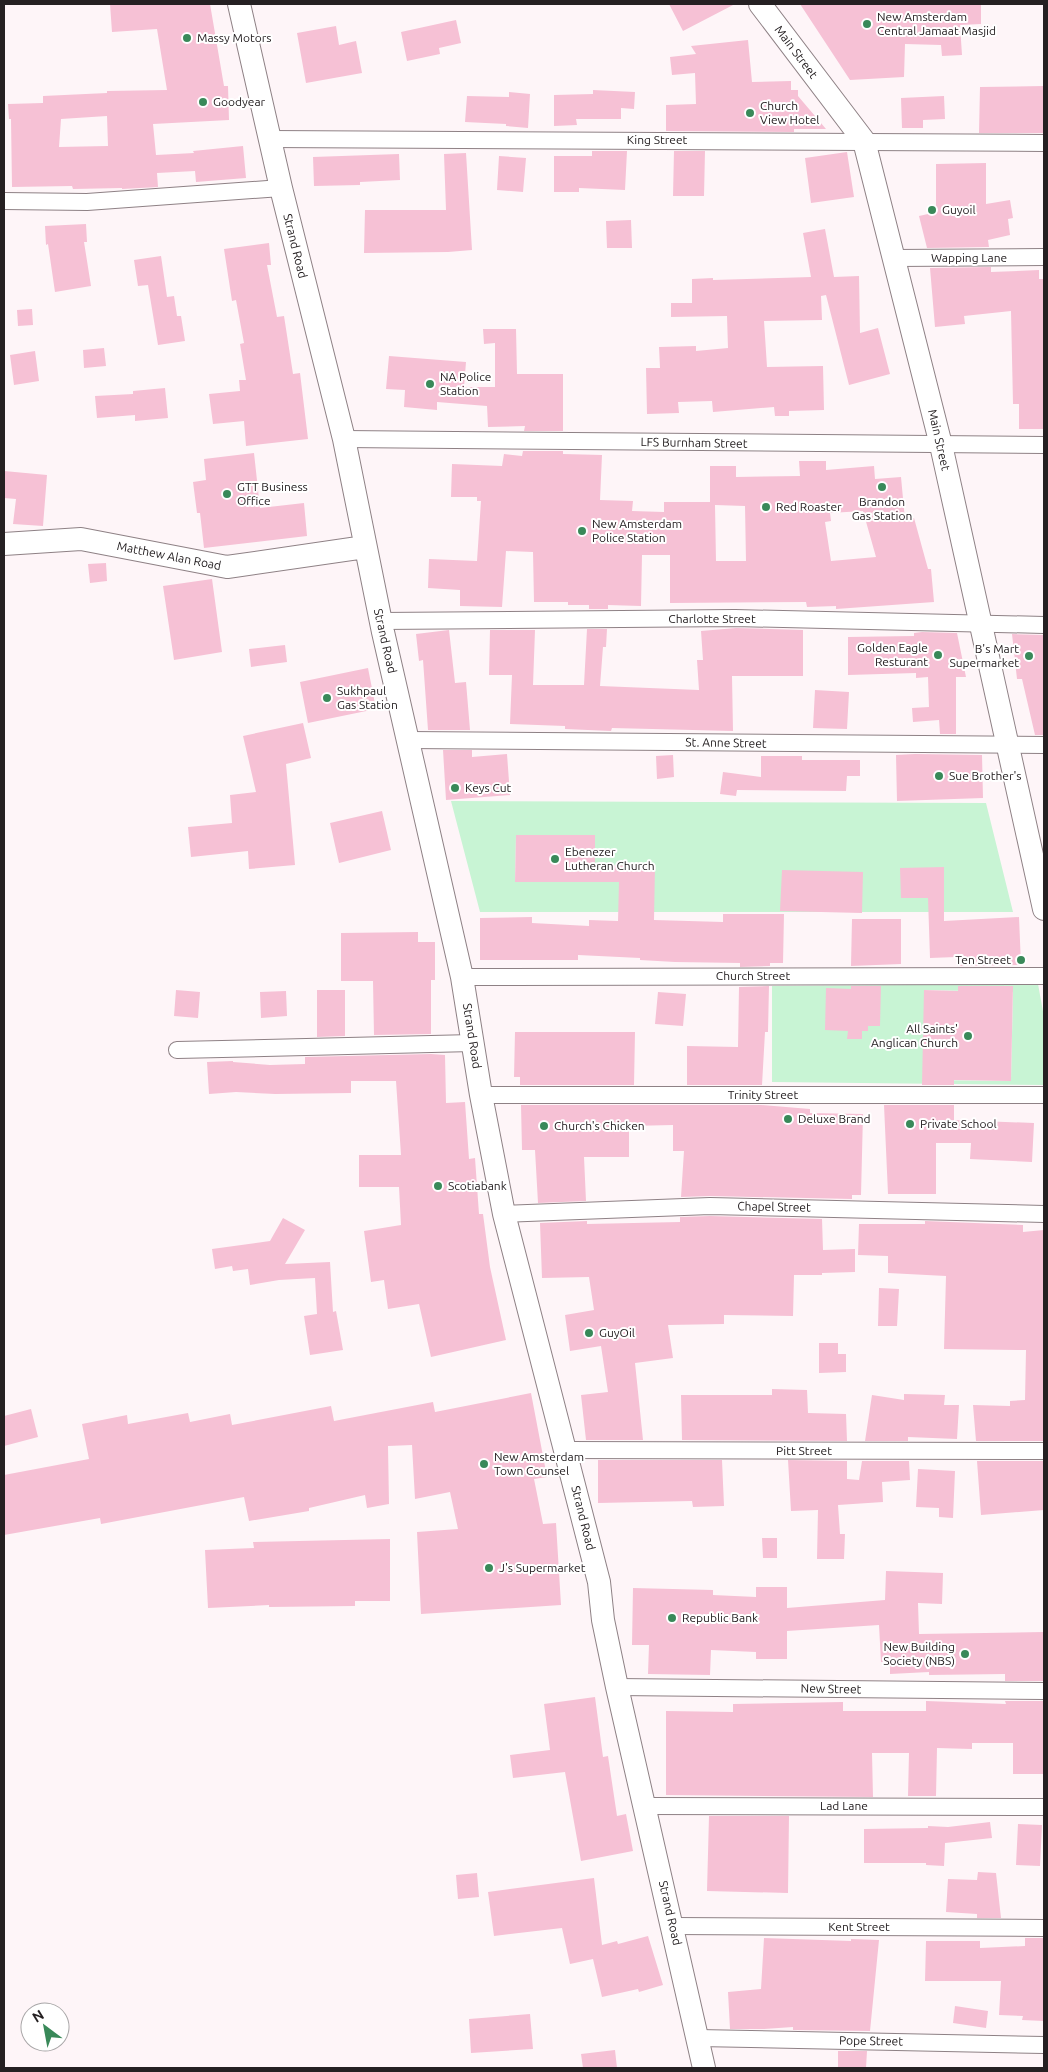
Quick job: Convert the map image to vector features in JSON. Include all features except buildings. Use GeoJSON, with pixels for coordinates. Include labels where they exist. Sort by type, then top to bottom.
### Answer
{"type":"FeatureCollection","features":[{"type":"Feature","properties":{"kind":"street","name":"Strand Road"},"geometry":{"type":"LineString","coordinates":[[239,4],[281,188],[344,439],[380,621],[462,976],[481,1095],[504,1214],[599,1582],[604,1620],[617,1686],[704,2068]]}},
{"type":"Feature","properties":{"kind":"street","name":"Main Street"},"geometry":{"type":"LineString","coordinates":[[760,4],[864,141],[941,445],[1008,745],[1039,864],[1044,909]]}},
{"type":"Feature","properties":{"kind":"street","name":"King Street"},"geometry":{"type":"LineString","coordinates":[[270,139],[1044,143]]}},
{"type":"Feature","properties":{"kind":"street"},"geometry":{"type":"LineString","coordinates":[[4,201],[87,202],[281,188]]}},
{"type":"Feature","properties":{"kind":"street","name":"Wapping Lane"},"geometry":{"type":"LineString","coordinates":[[894,258],[1044,257]]}},
{"type":"Feature","properties":{"kind":"street","name":"LFS Burnham Street"},"geometry":{"type":"LineString","coordinates":[[344,439],[1044,445]]}},
{"type":"Feature","properties":{"kind":"street","name":"Matthew Alan Road"},"geometry":{"type":"LineString","coordinates":[[4,544],[81,539],[226,567],[364,546]]}},
{"type":"Feature","properties":{"kind":"street","name":"Charlotte Street"},"geometry":{"type":"LineString","coordinates":[[380,621],[734,618],[1044,625]]}},
{"type":"Feature","properties":{"kind":"street","name":"St. Anne Street"},"geometry":{"type":"LineString","coordinates":[[408,740],[1044,745]]}},
{"type":"Feature","properties":{"kind":"street","name":"Church Street"},"geometry":{"type":"LineString","coordinates":[[462,976],[1044,976]]}},
{"type":"Feature","properties":{"kind":"street"},"geometry":{"type":"LineString","coordinates":[[176,1050],[473,1043]]}},
{"type":"Feature","properties":{"kind":"street","name":"Trinity Street"},"geometry":{"type":"LineString","coordinates":[[481,1095],[1044,1095]]}},
{"type":"Feature","properties":{"kind":"street","name":"Chapel Street"},"geometry":{"type":"LineString","coordinates":[[504,1214],[720,1206],[1044,1214]]}},
{"type":"Feature","properties":{"kind":"street","name":"Pitt Street"},"geometry":{"type":"LineString","coordinates":[[565,1450],[1044,1452]]}},
{"type":"Feature","properties":{"kind":"street","name":"New Street"},"geometry":{"type":"LineString","coordinates":[[617,1686],[1044,1691]]}},
{"type":"Feature","properties":{"kind":"street","name":"Lad Lane"},"geometry":{"type":"LineString","coordinates":[[644,1806],[1044,1807]]}},
{"type":"Feature","properties":{"kind":"street","name":"Kent Street"},"geometry":{"type":"LineString","coordinates":[[673,1926],[1044,1928]]}},
{"type":"Feature","properties":{"kind":"street","name":"Pope Street"},"geometry":{"type":"LineString","coordinates":[[698,2038],[1044,2045]]}},
{"type":"Feature","properties":{"kind":"green space"},"geometry":{"type":"Polygon","coordinates":[[[451,801],[986,803],[1013,912],[480,912],[451,801]],[[516,835],[515,882],[595,882],[595,835],[516,835]]]}},
{"type":"Feature","properties":{"kind":"green space"},"geometry":{"type":"Polygon","coordinates":[[[1038,984],[1044,1017],[1044,1085],[772,1082],[772,986],[1038,984]],[[925,990],[923,1080],[1011,1081],[1013,992],[925,990]]]}},
{"type":"Feature","properties":{"kind":"place","name":"New Amsterdam Central Jamaat Masjid"},"geometry":{"type":"Point","coordinates":[867,24]}},
{"type":"Feature","properties":{"kind":"place","name":"Massy Motors"},"geometry":{"type":"Point","coordinates":[187,38]}},
{"type":"Feature","properties":{"kind":"place","name":"Goodyear"},"geometry":{"type":"Point","coordinates":[203,102]}},
{"type":"Feature","properties":{"kind":"place","name":"Church View Hotel"},"geometry":{"type":"Point","coordinates":[750,113]}},
{"type":"Feature","properties":{"kind":"place","name":"Guyoil"},"geometry":{"type":"Point","coordinates":[932,210]}},
{"type":"Feature","properties":{"kind":"place","name":"NA Police Station"},"geometry":{"type":"Point","coordinates":[430,384]}},
{"type":"Feature","properties":{"kind":"place","name":"Brandon Gas Station"},"geometry":{"type":"Point","coordinates":[882,487]}},
{"type":"Feature","properties":{"kind":"place","name":"GTT Business Office"},"geometry":{"type":"Point","coordinates":[227,494]}},
{"type":"Feature","properties":{"kind":"place","name":"Red Roaster"},"geometry":{"type":"Point","coordinates":[766,507]}},
{"type":"Feature","properties":{"kind":"place","name":"New Amsterdam Police Station"},"geometry":{"type":"Point","coordinates":[582,531]}},
{"type":"Feature","properties":{"kind":"place","name":"Golden Eagle Resturant"},"geometry":{"type":"Point","coordinates":[938,655]}},
{"type":"Feature","properties":{"kind":"place","name":"B's Mart Supermarket"},"geometry":{"type":"Point","coordinates":[1029,656]}},
{"type":"Feature","properties":{"kind":"place","name":"Sukhpaul Gas Station"},"geometry":{"type":"Point","coordinates":[327,698]}},
{"type":"Feature","properties":{"kind":"place","name":"Sue Brother's"},"geometry":{"type":"Point","coordinates":[939,776]}},
{"type":"Feature","properties":{"kind":"place","name":"Keys Cut"},"geometry":{"type":"Point","coordinates":[455,788]}},
{"type":"Feature","properties":{"kind":"place","name":"Ebenezer Lutheran Church"},"geometry":{"type":"Point","coordinates":[555,859]}},
{"type":"Feature","properties":{"kind":"place","name":"Ten Street"},"geometry":{"type":"Point","coordinates":[1021,960]}},
{"type":"Feature","properties":{"kind":"place","name":"All Saints' Anglican Church"},"geometry":{"type":"Point","coordinates":[968,1036]}},
{"type":"Feature","properties":{"kind":"place","name":"Deluxe Brand"},"geometry":{"type":"Point","coordinates":[788,1119]}},
{"type":"Feature","properties":{"kind":"place","name":"Private School"},"geometry":{"type":"Point","coordinates":[910,1124]}},
{"type":"Feature","properties":{"kind":"place","name":"Church's Chicken"},"geometry":{"type":"Point","coordinates":[544,1126]}},
{"type":"Feature","properties":{"kind":"place","name":"Scotiabank"},"geometry":{"type":"Point","coordinates":[438,1186]}},
{"type":"Feature","properties":{"kind":"place","name":"GuyOil"},"geometry":{"type":"Point","coordinates":[589,1333]}},
{"type":"Feature","properties":{"kind":"place","name":"New Amsterdam Town Counsel"},"geometry":{"type":"Point","coordinates":[484,1464]}},
{"type":"Feature","properties":{"kind":"place","name":"J's Supermarket"},"geometry":{"type":"Point","coordinates":[489,1568]}},
{"type":"Feature","properties":{"kind":"place","name":"Republic Bank"},"geometry":{"type":"Point","coordinates":[672,1618]}},
{"type":"Feature","properties":{"kind":"place","name":"New Building Society (NBS)"},"geometry":{"type":"Point","coordinates":[965,1654]}}]}
